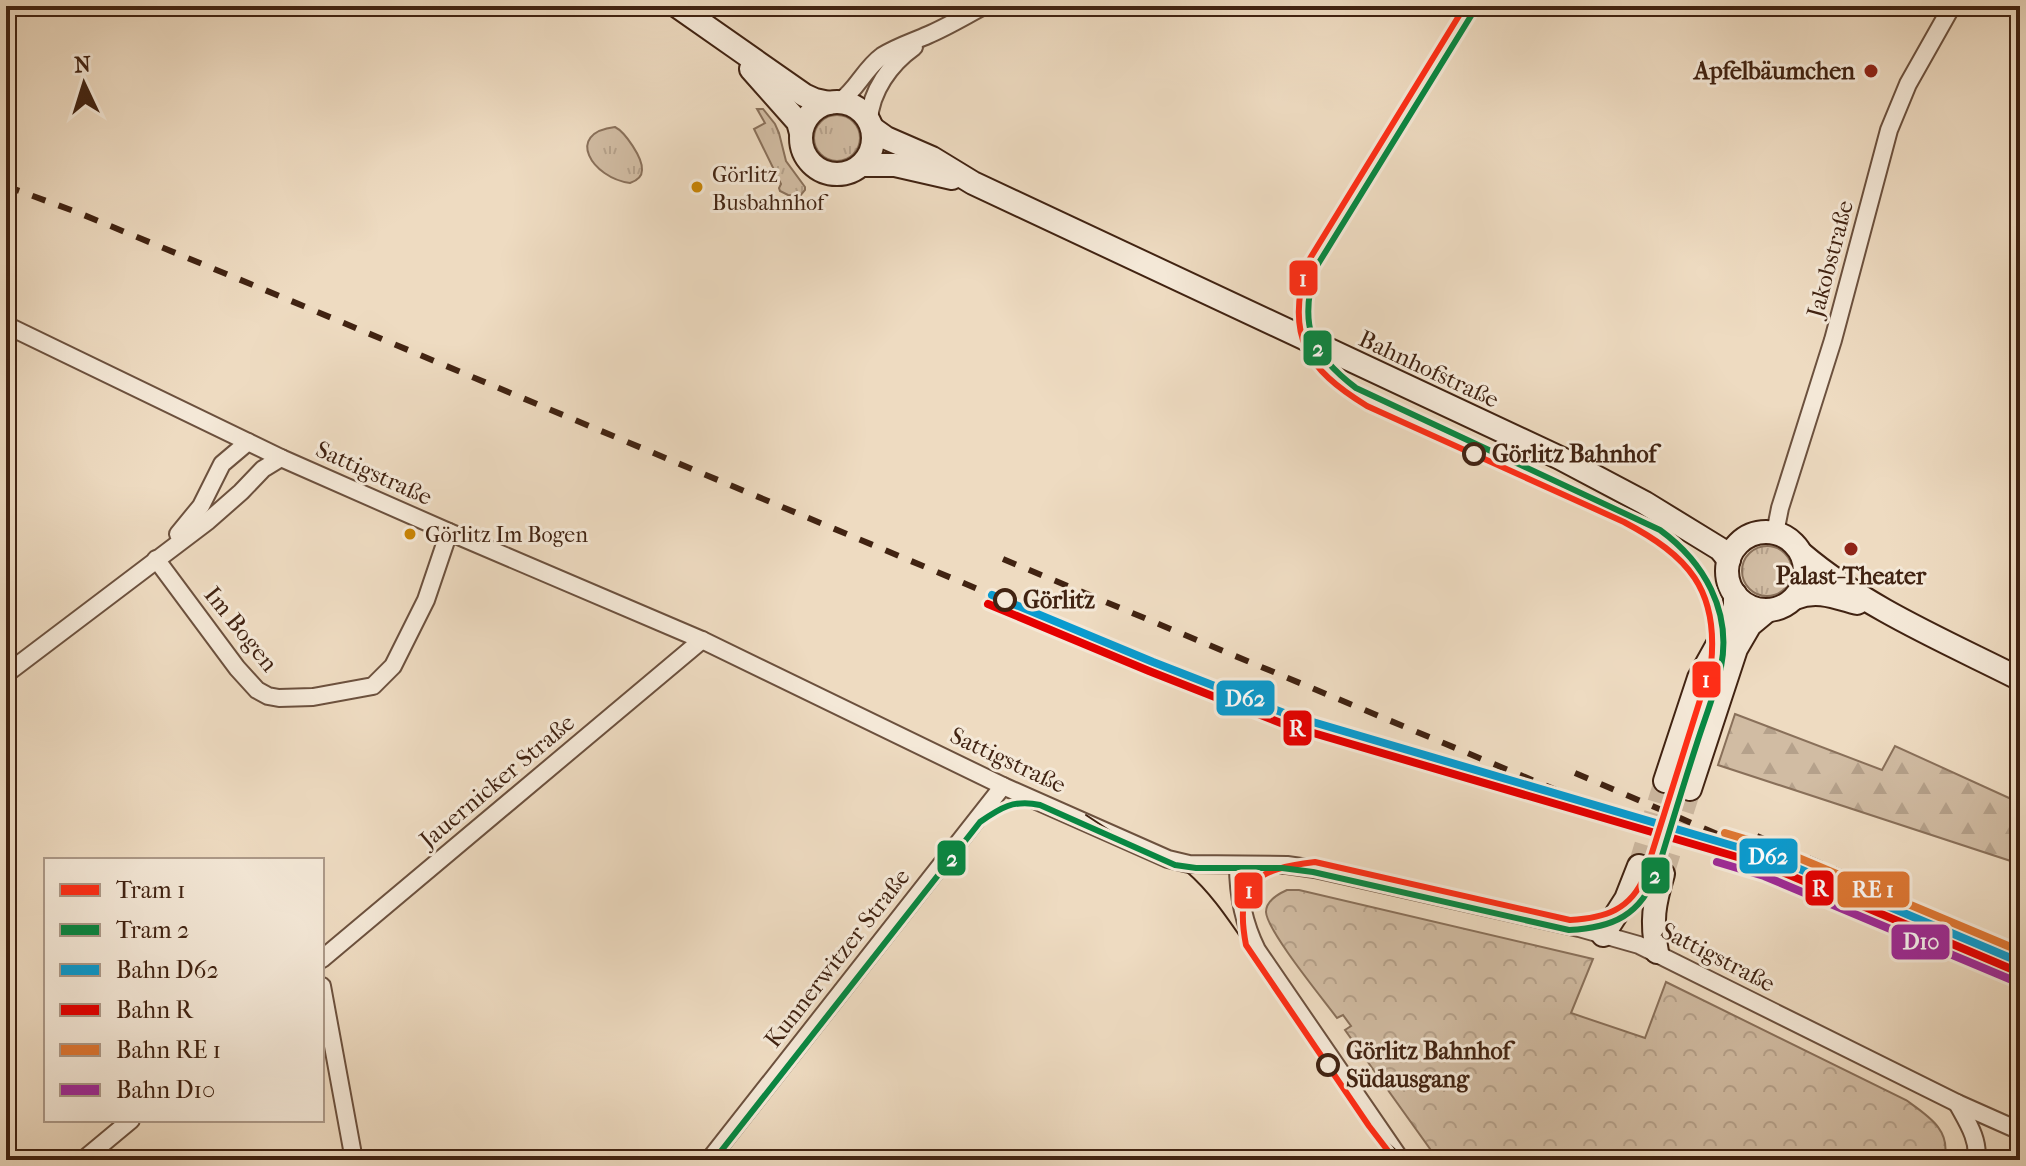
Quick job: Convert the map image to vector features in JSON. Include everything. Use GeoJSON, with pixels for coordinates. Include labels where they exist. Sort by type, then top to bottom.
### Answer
{"type":"FeatureCollection","features":[{"type":"Feature","properties":{"kind":"main road","name":"Bahnhofstraße"},"geometry":{"type":"LineString","coordinates":[[677,6],[804,95],[856,107],[886,138],[923,152],[973,183],[1560,458],[1645,503],[1717,547],[1729,560]]}},
{"type":"Feature","properties":{"kind":"main road","name":"Bahnhofstraße"},"geometry":{"type":"LineString","coordinates":[[727,41],[795,118],[805,155],[819,170],[842,174],[862,165],[888,164],[973,183]]}},
{"type":"Feature","properties":{"kind":"main road"},"geometry":{"type":"LineString","coordinates":[[801,133],[810,115],[820,106],[834,102]]}},
{"type":"Feature","properties":{"kind":"main road"},"geometry":{"type":"LineString","coordinates":[[862,165],[872,149],[874,136],[870,124]]}},
{"type":"Feature","properties":{"kind":"main road","name":"Bahnhofstraße"},"geometry":{"type":"LineString","coordinates":[[1645,503],[1729,534],[1748,537],[1757,533],[1775,533]]}},
{"type":"Feature","properties":{"kind":"main road"},"geometry":{"type":"LineString","coordinates":[[1775,533],[1793,543],[1824,572],[1893,614],[2020,679]]}},
{"type":"Feature","properties":{"kind":"main road"},"geometry":{"type":"LineString","coordinates":[[1665,781],[1699,678],[1735,613],[1735,594],[1728,578],[1729,560],[1748,537]]}},
{"type":"Feature","properties":{"kind":"main road"},"geometry":{"type":"LineString","coordinates":[[1735,594],[1753,608],[1768,610],[1783,607],[1800,591],[1805,577],[1802,554]]}},
{"type":"Feature","properties":{"kind":"main road"},"geometry":{"type":"LineString","coordinates":[[1795,598],[1829,594],[1893,614]]}},
{"type":"Feature","properties":{"kind":"main road"},"geometry":{"type":"LineString","coordinates":[[1690,789],[1736,649],[1750,625],[1768,610]]}},
{"type":"Feature","properties":{"kind":"main road"},"geometry":{"type":"LineString","coordinates":[[1603,935],[1626,899],[1639,866]]}},
{"type":"Feature","properties":{"kind":"main road"},"geometry":{"type":"LineString","coordinates":[[1657,952],[1653,910],[1663,874]]}},
{"type":"Feature","properties":{"kind":"street"},"geometry":{"type":"LineString","coordinates":[[834,102],[847,96],[869,67],[881,57],[984,6]]}},
{"type":"Feature","properties":{"kind":"street","name":"Jakobstraße"},"geometry":{"type":"LineString","coordinates":[[1775,533],[1780,508],[1833,340],[1889,130],[1908,84],[1952,6]]}},
{"type":"Feature","properties":{"kind":"street"},"geometry":{"type":"LineString","coordinates":[[870,124],[872,100],[888,73],[908,51],[931,34]]}},
{"type":"Feature","properties":{"kind":"street","name":"Sattigstraße"},"geometry":{"type":"LineString","coordinates":[[6,325],[281,458],[702,640],[1003,786],[1174,861],[1189,864],[1287,865],[1315,869],[1639,945],[1957,1103],[2020,1131]]}},
{"type":"Feature","properties":{"kind":"street"},"geometry":{"type":"LineString","coordinates":[[156,559],[201,506],[222,464],[248,442]]}},
{"type":"Feature","properties":{"kind":"street"},"geometry":{"type":"LineString","coordinates":[[6,674],[208,521],[263,469],[281,458]]}},
{"type":"Feature","properties":{"kind":"street","name":"Im Bogen"},"geometry":{"type":"LineString","coordinates":[[156,559],[237,668],[257,690],[279,698],[313,697],[373,686],[393,666],[426,600],[449,532]]}},
{"type":"Feature","properties":{"kind":"street","name":"Jauernicker Straße"},"geometry":{"type":"LineString","coordinates":[[324,957],[702,640]]}},
{"type":"Feature","properties":{"kind":"street","name":"Kunnerwitzer Straße"},"geometry":{"type":"LineString","coordinates":[[709,1160],[1003,786]]}},
{"type":"Feature","properties":{"kind":"street"},"geometry":{"type":"LineString","coordinates":[[1238,865],[1241,905],[1257,950],[1401,1160]]}},
{"type":"Feature","properties":{"kind":"street"},"geometry":{"type":"LineString","coordinates":[[324,997],[354,1160]]}},
{"type":"Feature","properties":{"kind":"street"},"geometry":{"type":"LineString","coordinates":[[1957,1103],[1972,1131],[1978,1153],[1976,1160]]}},
{"type":"Feature","properties":{"kind":"street"},"geometry":{"type":"LineString","coordinates":[[83,1160],[129,1122]]}},
{"type":"Feature","properties":{"kind":"green space"},"geometry":{"type":"Polygon","coordinates":[[[757,109],[763,109],[775,124],[786,161],[805,187],[800,196],[780,191],[781,184],[754,129],[765,123],[757,109]]]}},
{"type":"Feature","properties":{"kind":"green space"},"geometry":{"type":"Polygon","coordinates":[[[837,115],[853,122],[860,138],[853,154],[837,161],[821,154],[814,138],[821,122],[837,115]]]}},
{"type":"Feature","properties":{"kind":"green space"},"geometry":{"type":"Polygon","coordinates":[[[615,127],[633,146],[642,165],[640,177],[630,183],[604,173],[589,155],[587,146],[590,138],[599,131],[615,127]]]}},
{"type":"Feature","properties":{"kind":"green space"},"geometry":{"type":"Polygon","coordinates":[[[1767,546],[1785,553],[1792,571],[1785,589],[1767,596],[1749,589],[1742,571],[1749,553],[1767,546]]]}},
{"type":"Feature","properties":{"kind":"green space"},"geometry":{"type":"Polygon","coordinates":[[[1735,714],[1882,770],[1895,746],[2020,803],[2020,864],[1718,765],[1735,714]]]}},
{"type":"Feature","properties":{"kind":"green space"},"geometry":{"type":"Polygon","coordinates":[[[1287,890],[1299,890],[1593,959],[1571,1013],[1645,1038],[1666,982],[1906,1100],[1930,1118],[1941,1132],[1946,1149],[1944,1160],[1438,1160],[1345,1030],[1351,1026],[1343,1015],[1337,1018],[1276,934],[1266,912],[1268,904],[1287,890]]]}},
{"type":"Feature","properties":{"kind":"tunnel"},"geometry":{"type":"LineString","coordinates":[[1639,866],[1665,781]]}},
{"type":"Feature","properties":{"kind":"tunnel"},"geometry":{"type":"LineString","coordinates":[[1663,874],[1690,789]]}},
{"type":"Feature","properties":{"kind":"tram line","name":"1"},"geometry":{"type":"LineString","coordinates":[[1395,1160],[1246,945],[1243,906],[1254,882],[1278,869],[1315,862],[1570,920],[1595,917],[1615,910],[1632,897],[1645,875],[1711,665],[1710,615],[1704,595],[1682,562],[1666,548],[1624,522],[1367,406],[1329,378],[1315,364],[1306,348],[1299,312],[1306,265],[1465,6]]}},
{"type":"Feature","properties":{"kind":"tram line","name":"2"},"geometry":{"type":"LineString","coordinates":[[714,1160],[980,822],[1008,806],[1022,803],[1040,805],[1175,865],[1196,868],[1282,868],[1313,872],[1569,930],[1612,922],[1634,909],[1643,899],[1657,872],[1721,667],[1722,626],[1718,607],[1702,573],[1690,557],[1660,530],[1356,388],[1328,363],[1312,337],[1309,322],[1310,289],[1315,269],[1474,11]]}},
{"type":"Feature","properties":{"kind":"tram line"},"geometry":{"type":"LineString","coordinates":[[1514,464],[1591,508]]}},
{"type":"Feature","properties":{"kind":"tram line"},"geometry":{"type":"LineString","coordinates":[[1086,815],[1145,854]]}},
{"type":"Feature","properties":{"kind":"tram line"},"geometry":{"type":"LineString","coordinates":[[1187,872],[1211,897],[1246,945]]}},
{"type":"Feature","properties":{"kind":"tram line"},"geometry":{"type":"LineString","coordinates":[[1369,1126],[1402,1156]]}},
{"type":"Feature","properties":{"kind":"railway"},"geometry":{"type":"LineString","coordinates":[[6,186],[277,295],[992,595]]}},
{"type":"Feature","properties":{"kind":"railway"},"geometry":{"type":"LineString","coordinates":[[1003,559],[1568,795],[1630,816]]}},
{"type":"Feature","properties":{"kind":"railway"},"geometry":{"type":"LineString","coordinates":[[1575,773],[1771,857]]}},
{"type":"Feature","properties":{"kind":"railway"},"geometry":{"type":"LineString","coordinates":[[1757,836],[1928,909]]}},
{"type":"Feature","properties":{"kind":"rail line","name":"D62"},"geometry":{"type":"LineString","coordinates":[[992,595],[1289,715],[1771,857],[2020,962]]}},
{"type":"Feature","properties":{"kind":"rail line","name":"R"},"geometry":{"type":"LineString","coordinates":[[988,604],[1286,725],[1768,866],[2016,971]]}},
{"type":"Feature","properties":{"kind":"rail line","name":"D10"},"geometry":{"type":"LineString","coordinates":[[1717,862],[1764,876],[2012,980]]}},
{"type":"Feature","properties":{"kind":"transit line"},"geometry":{"type":"LineString","coordinates":[[1725,833],[1775,848],[2020,951]]}},
{"type":"Feature","properties":{"kind":"place","name":"Apfelbäumchen"},"geometry":{"type":"Point","coordinates":[1871,71]}},
{"type":"Feature","properties":{"kind":"place","name":"Görlitz Busbahnhof"},"geometry":{"type":"Point","coordinates":[697,187]}},
{"type":"Feature","properties":{"kind":"place","name":"Görlitz Bahnhof"},"geometry":{"type":"Point","coordinates":[1474,454]}},
{"type":"Feature","properties":{"kind":"place","name":"Görlitz Im Bogen"},"geometry":{"type":"Point","coordinates":[410,534]}},
{"type":"Feature","properties":{"kind":"place","name":"Palast-Theater"},"geometry":{"type":"Point","coordinates":[1851,549]}},
{"type":"Feature","properties":{"kind":"place","name":"Görlitz"},"geometry":{"type":"Point","coordinates":[1005,600]}},
{"type":"Feature","properties":{"kind":"place","name":"Görlitz Bahnhof Südausgang"},"geometry":{"type":"Point","coordinates":[1328,1065]}}]}
